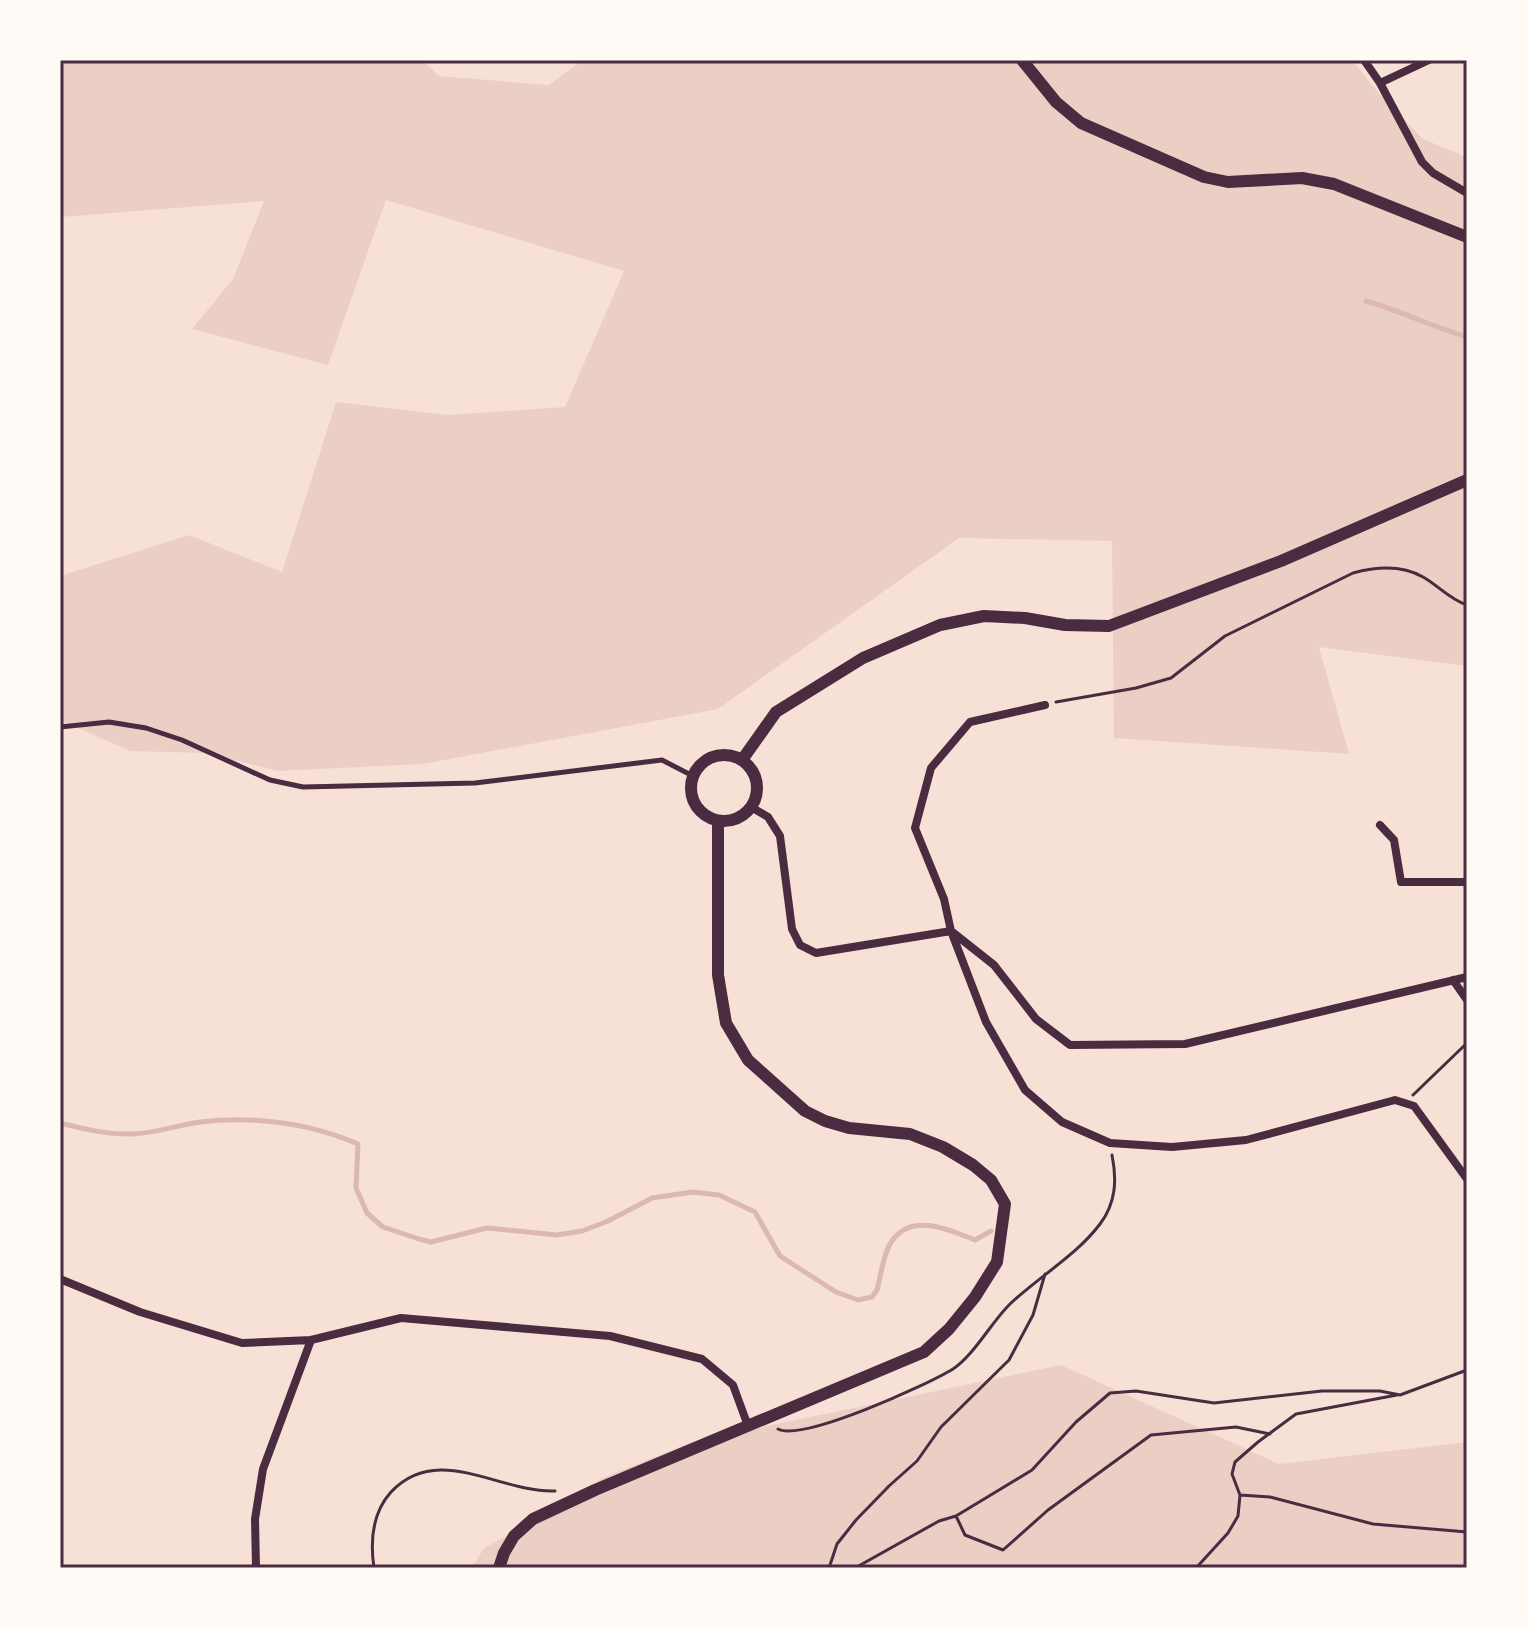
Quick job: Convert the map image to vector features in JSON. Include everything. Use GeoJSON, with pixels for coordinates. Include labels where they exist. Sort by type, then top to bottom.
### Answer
{"type":"FeatureCollection","features":[{"type":"Feature","properties":{"kind":"street"},"geometry":{"type":"LineString","coordinates":[[1022,60],[1056,102],[1081,123],[1204,177],[1228,182],[1302,178],[1334,184],[1467,237]]}},
{"type":"Feature","properties":{"kind":"street"},"geometry":{"type":"LineString","coordinates":[[1364,60],[1380,83],[1422,162],[1433,173],[1467,193]]}},
{"type":"Feature","properties":{"kind":"street"},"geometry":{"type":"LineString","coordinates":[[1380,83],[1429,60]]}},
{"type":"Feature","properties":{"kind":"street"},"geometry":{"type":"LineString","coordinates":[[742,760],[776,712],[863,658],[940,625],[984,616],[1025,618],[1065,625],[1109,626],[1281,561],[1467,480]]}},
{"type":"Feature","properties":{"kind":"street"},"geometry":{"type":"LineString","coordinates":[[1045,705],[970,722],[931,768],[915,828],[944,899],[951,931],[986,1022],[1025,1090],[1062,1122],[1110,1143],[1172,1147],[1246,1140],[1395,1100],[1414,1106],[1467,1179]]}},
{"type":"Feature","properties":{"kind":"street"},"geometry":{"type":"LineString","coordinates":[[729,755],[742,760],[752,769],[757,782],[751,807],[736,819],[718,821],[704,815],[695,804],[690,790],[693,776],[701,763],[714,756],[729,755]]}},
{"type":"Feature","properties":{"kind":"street"},"geometry":{"type":"LineString","coordinates":[[751,807],[768,817],[780,836],[792,929],[800,945],[816,953],[951,931],[994,965],[1036,1019],[1070,1045],[1185,1044],[1467,977]]}},
{"type":"Feature","properties":{"kind":"street"},"geometry":{"type":"LineString","coordinates":[[499,1568],[514,1536],[533,1519],[924,1352],[949,1329],[975,1297],[997,1262],[1005,1204],[991,1180],[973,1165],[943,1147],[910,1134],[849,1128],[825,1121],[805,1111],[748,1060],[726,1023],[718,975],[718,821]]}},
{"type":"Feature","properties":{"kind":"street"},"geometry":{"type":"LineString","coordinates":[[1380,825],[1394,840],[1401,882],[1467,882]]}},
{"type":"Feature","properties":{"kind":"street"},"geometry":{"type":"LineString","coordinates":[[1453,980],[1467,1000]]}},
{"type":"Feature","properties":{"kind":"street"},"geometry":{"type":"LineString","coordinates":[[60,1279],[140,1312],[242,1343],[311,1340],[401,1318],[610,1336],[702,1359],[733,1385],[748,1426]]}},
{"type":"Feature","properties":{"kind":"street"},"geometry":{"type":"LineString","coordinates":[[256,1568],[255,1519],[263,1469],[311,1340]]}},
{"type":"Feature","properties":{"kind":"lane"},"geometry":{"type":"LineString","coordinates":[[60,727],[109,722],[146,728],[182,740],[270,780],[303,787],[475,783],[662,760],[693,776]]}},
{"type":"Feature","properties":{"kind":"path"},"geometry":{"type":"LineString","coordinates":[[1045,705],[1136,688],[1171,678],[1225,636],[1353,573],[1369,569],[1393,568],[1422,576],[1453,600],[1467,605]]}},
{"type":"Feature","properties":{"kind":"path"},"geometry":{"type":"LineString","coordinates":[[1404,1103],[1467,1043]]}},
{"type":"Feature","properties":{"kind":"path"},"geometry":{"type":"LineString","coordinates":[[829,1568],[837,1544],[856,1520],[917,1461],[941,1427],[1009,1360],[1033,1315],[1045,1273],[1101,1224],[1116,1193],[1110,1143]]}},
{"type":"Feature","properties":{"kind":"path"},"geometry":{"type":"LineString","coordinates":[[1196,1568],[1228,1533],[1238,1516],[1240,1495],[1232,1474],[1235,1462],[1296,1414],[1400,1395],[1467,1370]]}},
{"type":"Feature","properties":{"kind":"path"},"geometry":{"type":"LineString","coordinates":[[855,1568],[939,1521],[956,1516],[1032,1470],[1076,1422],[1110,1393],[1136,1391],[1214,1403],[1322,1391],[1380,1391],[1400,1395]]}},
{"type":"Feature","properties":{"kind":"path"},"geometry":{"type":"LineString","coordinates":[[956,1516],[965,1535],[1003,1550],[1048,1510],[1151,1435],[1236,1427],[1270,1434]]}},
{"type":"Feature","properties":{"kind":"path"},"geometry":{"type":"LineString","coordinates":[[374,1568],[371,1547],[374,1524],[383,1501],[403,1480],[426,1470],[455,1470],[510,1485],[547,1492],[563,1491]]}},
{"type":"Feature","properties":{"kind":"path"},"geometry":{"type":"LineString","coordinates":[[1240,1495],[1270,1497],[1373,1524],[1467,1532]]}},
{"type":"Feature","properties":{"kind":"shaded area"},"geometry":{"type":"Polygon","coordinates":[[[60,60],[422,60],[439,76],[549,85],[582,60],[1352,60],[1423,139],[1467,157],[1467,666],[1319,647],[1349,754],[1114,738],[1112,541],[959,538],[718,709],[423,764],[278,771],[206,753],[130,751],[60,720],[60,576],[189,535],[282,572],[336,402],[448,415],[565,407],[624,271],[386,200],[328,365],[192,329],[233,279],[264,201],[60,217],[60,60]]]}},
{"type":"Feature","properties":{"kind":"shaded area"},"geometry":{"type":"Polygon","coordinates":[[[1061,1365],[1279,1464],[1467,1442],[1467,1568],[472,1568],[484,1548],[575,1500],[602,1478],[695,1441],[1061,1365]]]}},
{"type":"Feature","properties":{"kind":"waterway"},"geometry":{"type":"LineString","coordinates":[[1366,301],[1467,337]]}},
{"type":"Feature","properties":{"kind":"waterway"},"geometry":{"type":"LineString","coordinates":[[60,1123],[105,1133],[133,1134],[200,1122],[241,1120],[280,1122],[339,1136],[358,1144],[356,1188],[367,1213],[383,1227],[431,1242],[487,1228],[557,1235],[582,1231],[652,1198],[693,1192],[719,1195],[755,1212],[780,1256],[836,1292],[858,1300],[872,1297],[877,1290],[884,1258],[900,1232],[920,1225],[932,1226],[975,1240],[991,1231]]}}]}
